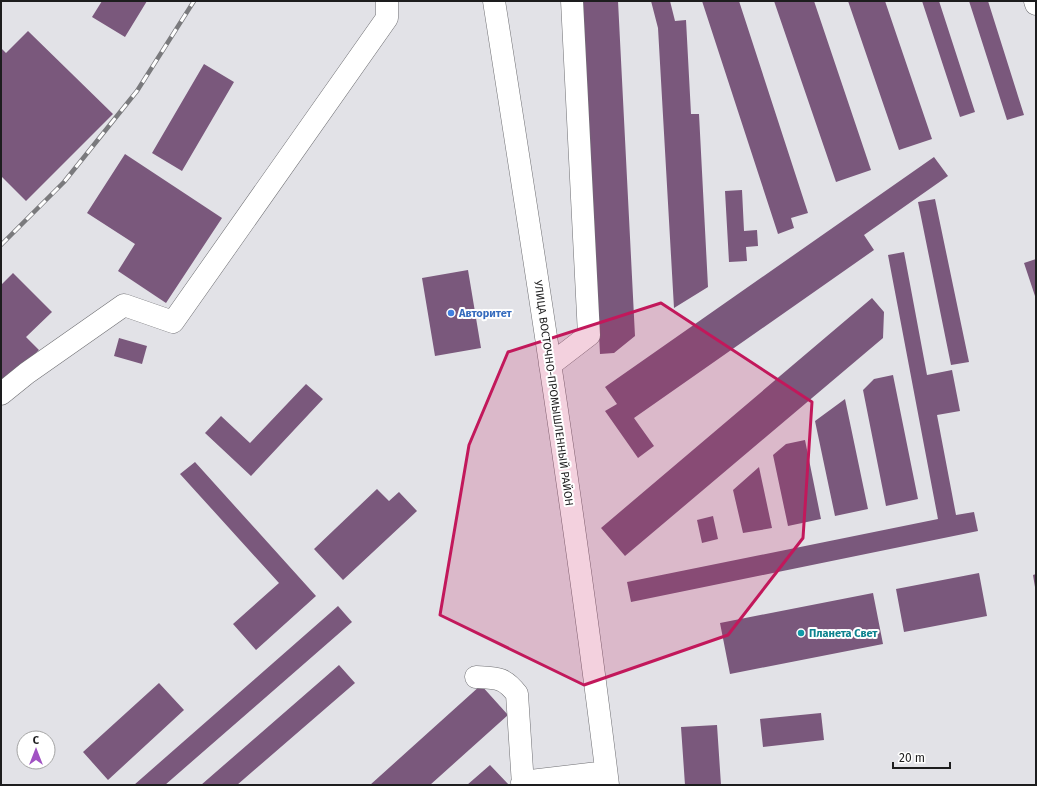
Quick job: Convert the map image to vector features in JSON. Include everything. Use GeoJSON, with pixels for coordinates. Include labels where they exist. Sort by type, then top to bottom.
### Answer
{"type":"FeatureCollection","features":[{"type":"Feature","properties":{"kind":"street"},"geometry":{"type":"LineString","coordinates":[[1,394],[27,373],[124,305],[174,322],[386,18],[387,1]]}},
{"type":"Feature","properties":{"kind":"street","name":"УЛИЦА ВОСТОЧНО-ПРОМЫШЛЕННЫЙ РАЙОН"},"geometry":{"type":"LineString","coordinates":[[494,1],[550,365],[587,619],[607,779]]}},
{"type":"Feature","properties":{"kind":"street"},"geometry":{"type":"LineString","coordinates":[[550,365],[589,335],[572,1]]}},
{"type":"Feature","properties":{"kind":"street"},"geometry":{"type":"LineString","coordinates":[[476,677],[495,678],[509,684],[517,694],[523,783],[607,779]]}},
{"type":"Feature","properties":{"kind":"highlighted area"},"geometry":{"type":"Polygon","coordinates":[[[661,303],[812,402],[803,538],[728,635],[584,685],[440,615],[469,445],[508,352],[661,303]]]}},
{"type":"Feature","properties":{"kind":"building"},"geometry":{"type":"Polygon","coordinates":[[[102,1],[147,1],[125,37],[92,17],[102,1]]]}},
{"type":"Feature","properties":{"kind":"building"},"geometry":{"type":"Polygon","coordinates":[[[582,1],[618,1],[635,336],[614,353],[600,354],[582,1]]]}},
{"type":"Feature","properties":{"kind":"building"},"geometry":{"type":"Polygon","coordinates":[[[651,1],[670,1],[675,21],[686,20],[691,114],[699,114],[708,287],[674,308],[658,28],[651,1]]]}},
{"type":"Feature","properties":{"kind":"building"},"geometry":{"type":"Polygon","coordinates":[[[702,1],[739,1],[808,213],[791,218],[794,228],[778,234],[702,1]]]}},
{"type":"Feature","properties":{"kind":"building"},"geometry":{"type":"Polygon","coordinates":[[[774,1],[814,1],[871,170],[836,182],[774,1]]]}},
{"type":"Feature","properties":{"kind":"building"},"geometry":{"type":"Polygon","coordinates":[[[848,1],[885,1],[932,139],[899,150],[848,1]]]}},
{"type":"Feature","properties":{"kind":"building"},"geometry":{"type":"Polygon","coordinates":[[[922,1],[939,1],[975,112],[960,117],[922,1]]]}},
{"type":"Feature","properties":{"kind":"building"},"geometry":{"type":"Polygon","coordinates":[[[969,1],[988,1],[1024,115],[1007,120],[969,1]]]}},
{"type":"Feature","properties":{"kind":"building"},"geometry":{"type":"Polygon","coordinates":[[[28,31],[113,114],[26,201],[1,176],[1,48],[6,53],[28,31]]]}},
{"type":"Feature","properties":{"kind":"building"},"geometry":{"type":"Polygon","coordinates":[[[204,64],[234,82],[182,171],[152,153],[204,64]]]}},
{"type":"Feature","properties":{"kind":"building"},"geometry":{"type":"Polygon","coordinates":[[[125,154],[222,218],[166,303],[118,271],[135,244],[87,213],[125,154]]]}},
{"type":"Feature","properties":{"kind":"building"},"geometry":{"type":"Polygon","coordinates":[[[934,157],[948,176],[864,235],[874,250],[634,418],[654,446],[638,458],[605,411],[617,404],[605,387],[934,157]]]}},
{"type":"Feature","properties":{"kind":"building"},"geometry":{"type":"Polygon","coordinates":[[[742,190],[744,231],[757,230],[758,246],[746,247],[747,261],[729,262],[725,191],[742,190]]]}},
{"type":"Feature","properties":{"kind":"building"},"geometry":{"type":"Polygon","coordinates":[[[935,199],[969,362],[951,365],[918,202],[935,199]]]}},
{"type":"Feature","properties":{"kind":"building"},"geometry":{"type":"Polygon","coordinates":[[[904,252],[927,375],[952,370],[960,411],[937,415],[956,515],[974,512],[978,531],[631,602],[627,582],[938,519],[888,255],[904,252]]]}},
{"type":"Feature","properties":{"kind":"building"},"geometry":{"type":"Polygon","coordinates":[[[1036,259],[1036,296],[1035,296],[1024,263],[1036,259]]]}},
{"type":"Feature","properties":{"kind":"building","name":"Авторитет"},"geometry":{"type":"Polygon","coordinates":[[[468,270],[481,348],[435,356],[422,278],[468,270]]]}},
{"type":"Feature","properties":{"kind":"building"},"geometry":{"type":"Polygon","coordinates":[[[13,273],[52,312],[26,337],[39,350],[1,387],[1,285],[13,273]]]}},
{"type":"Feature","properties":{"kind":"building"},"geometry":{"type":"Polygon","coordinates":[[[872,298],[884,312],[883,338],[625,556],[601,528],[872,298]]]}},
{"type":"Feature","properties":{"kind":"building"},"geometry":{"type":"Polygon","coordinates":[[[119,338],[147,346],[142,364],[114,356],[119,338]]]}},
{"type":"Feature","properties":{"kind":"building"},"geometry":{"type":"Polygon","coordinates":[[[893,375],[918,499],[886,506],[863,390],[874,379],[893,375]]]}},
{"type":"Feature","properties":{"kind":"building"},"geometry":{"type":"Polygon","coordinates":[[[306,384],[323,399],[251,476],[205,433],[221,416],[250,443],[306,384]]]}},
{"type":"Feature","properties":{"kind":"building"},"geometry":{"type":"Polygon","coordinates":[[[845,399],[868,509],[835,516],[815,421],[845,399]]]}},
{"type":"Feature","properties":{"kind":"building"},"geometry":{"type":"Polygon","coordinates":[[[805,440],[821,519],[788,526],[773,455],[786,444],[805,440]]]}},
{"type":"Feature","properties":{"kind":"building"},"geometry":{"type":"Polygon","coordinates":[[[195,462],[316,596],[256,650],[233,624],[279,583],[180,474],[195,462]]]}},
{"type":"Feature","properties":{"kind":"building"},"geometry":{"type":"Polygon","coordinates":[[[759,467],[772,528],[743,533],[733,490],[759,467]]]}},
{"type":"Feature","properties":{"kind":"building"},"geometry":{"type":"Polygon","coordinates":[[[377,489],[389,501],[399,492],[417,511],[343,580],[314,549],[377,489]]]}},
{"type":"Feature","properties":{"kind":"building"},"geometry":{"type":"Polygon","coordinates":[[[713,516],[718,539],[702,543],[697,520],[713,516]]]}},
{"type":"Feature","properties":{"kind":"building"},"geometry":{"type":"Polygon","coordinates":[[[979,573],[987,616],[904,632],[896,589],[979,573]]]}},
{"type":"Feature","properties":{"kind":"building"},"geometry":{"type":"Polygon","coordinates":[[[1036,574],[1036,587],[1035,587],[1033,575],[1036,574]]]}},
{"type":"Feature","properties":{"kind":"building","name":"Планета Свет"},"geometry":{"type":"Polygon","coordinates":[[[873,593],[883,644],[730,674],[720,623],[873,593]]]}},
{"type":"Feature","properties":{"kind":"building"},"geometry":{"type":"Polygon","coordinates":[[[338,606],[352,622],[165,785],[134,785],[338,606]]]}},
{"type":"Feature","properties":{"kind":"building"},"geometry":{"type":"Polygon","coordinates":[[[339,665],[355,683],[237,785],[201,785],[339,665]]]}},
{"type":"Feature","properties":{"kind":"building"},"geometry":{"type":"Polygon","coordinates":[[[159,683],[184,710],[108,780],[83,752],[159,683]]]}},
{"type":"Feature","properties":{"kind":"building"},"geometry":{"type":"Polygon","coordinates":[[[481,685],[508,715],[430,785],[370,785],[481,685]]]}},
{"type":"Feature","properties":{"kind":"building"},"geometry":{"type":"Polygon","coordinates":[[[821,713],[824,740],[763,747],[760,719],[821,713]]]}},
{"type":"Feature","properties":{"kind":"building"},"geometry":{"type":"Polygon","coordinates":[[[717,725],[721,785],[685,785],[681,727],[717,725]]]}},
{"type":"Feature","properties":{"kind":"building"},"geometry":{"type":"Polygon","coordinates":[[[490,765],[509,785],[467,785],[490,765]]]}},
{"type":"Feature","properties":{"kind":"railway"},"geometry":{"type":"LineString","coordinates":[[1,245],[64,182],[137,91],[194,1]]}},
{"type":"Feature","properties":{"kind":"place","name":"Авторитет"},"geometry":{"type":"Point","coordinates":[451,313]}},
{"type":"Feature","properties":{"kind":"place","name":"Планета Свет"},"geometry":{"type":"Point","coordinates":[801,633]}}]}
